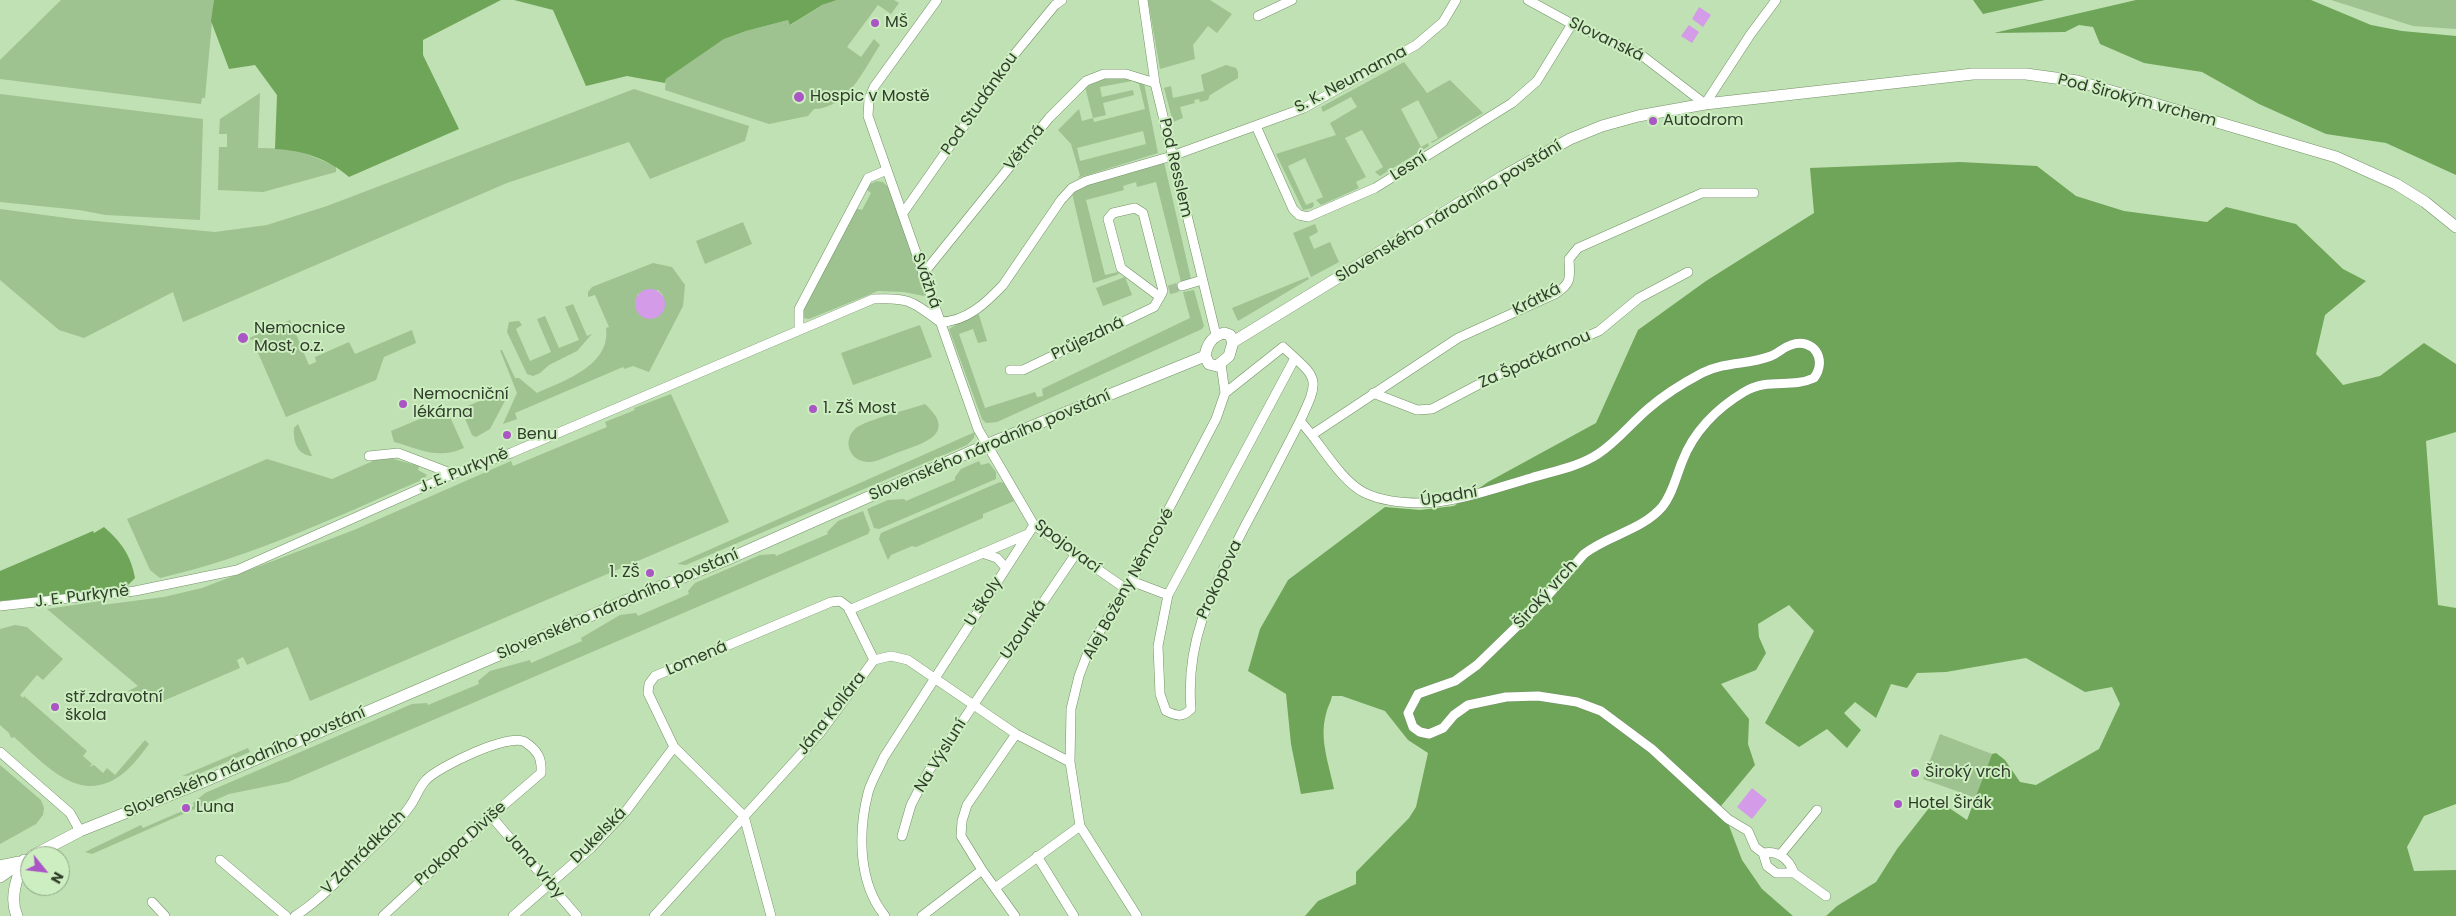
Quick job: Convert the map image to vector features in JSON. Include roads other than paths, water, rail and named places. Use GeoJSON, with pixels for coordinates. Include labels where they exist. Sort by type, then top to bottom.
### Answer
{"type":"FeatureCollection","features":[{"type":"Feature","properties":{"kind":"street","name":"Svážná"},"geometry":{"type":"LineString","coordinates":[[937,0],[874,87],[869,99],[868,116],[978,429],[988,444]]}},
{"type":"Feature","properties":{"kind":"street","name":"Pod Studánkou"},"geometry":{"type":"LineString","coordinates":[[903,213],[1013,56],[1055,4],[1062,0]]}},
{"type":"Feature","properties":{"kind":"street","name":"Pod Resslem"},"geometry":{"type":"LineString","coordinates":[[1143,0],[1154,83],[1216,335]]}},
{"type":"Feature","properties":{"kind":"street"},"geometry":{"type":"LineString","coordinates":[[1258,16],[1292,0]]}},
{"type":"Feature","properties":{"kind":"street","name":"S. K. Neumanna"},"geometry":{"type":"LineString","coordinates":[[940,322],[954,322],[992,297],[1003,285],[1061,200],[1072,188],[1086,181],[1172,156],[1304,108],[1416,45],[1443,22],[1456,0]]}},
{"type":"Feature","properties":{"kind":"street","name":"Slovanská"},"geometry":{"type":"LineString","coordinates":[[1528,0],[1572,24],[1640,54],[1705,104]]}},
{"type":"Feature","properties":{"kind":"street"},"geometry":{"type":"LineString","coordinates":[[1705,104],[1750,35],[1776,0]]}},
{"type":"Feature","properties":{"kind":"street","name":"Lesní"},"geometry":{"type":"LineString","coordinates":[[1256,126],[1293,209],[1300,215],[1308,216],[1375,188],[1512,103],[1537,81],[1572,24]]}},
{"type":"Feature","properties":{"kind":"street","name":"Větrná"},"geometry":{"type":"LineString","coordinates":[[923,274],[1048,118],[1086,81],[1104,74],[1126,74],[1154,83]]}},
{"type":"Feature","properties":{"kind":"street","name":"Pod Širokým vrchem"},"geometry":{"type":"LineString","coordinates":[[1705,104],[1973,74],[2026,74],[2077,81],[2336,157],[2396,184],[2425,202],[2456,227]]}},
{"type":"Feature","properties":{"kind":"street","name":"Slovenského národního povstání"},"geometry":{"type":"LineString","coordinates":[[1234,342],[1502,177],[1570,139],[1602,126],[1638,116],[1705,104]]}},
{"type":"Feature","properties":{"kind":"street"},"geometry":{"type":"LineString","coordinates":[[798,330],[799,309],[868,178],[888,170]]}},
{"type":"Feature","properties":{"kind":"street","name":"Krátká"},"geometry":{"type":"LineString","coordinates":[[1313,434],[1458,338],[1566,287],[1570,278],[1569,259],[1578,248],[1702,193],[1754,193]]}},
{"type":"Feature","properties":{"kind":"street"},"geometry":{"type":"LineString","coordinates":[[1135,208],[1143,213],[1164,292],[1121,268],[1108,219],[1112,213],[1135,208]]}},
{"type":"Feature","properties":{"kind":"street","name":"Za Špačkárnou"},"geometry":{"type":"LineString","coordinates":[[1373,393],[1417,410],[1432,410],[1487,380],[1599,331],[1639,298],[1688,272]]}},
{"type":"Feature","properties":{"kind":"street"},"geometry":{"type":"LineString","coordinates":[[1182,286],[1202,280]]}},
{"type":"Feature","properties":{"kind":"street","name":"Průjezdná"},"geometry":{"type":"LineString","coordinates":[[1010,370],[1023,370],[1154,307],[1164,292]]}},
{"type":"Feature","properties":{"kind":"street","name":"J. E. Purkyně"},"geometry":{"type":"LineString","coordinates":[[0,606],[146,589],[237,570],[453,474],[511,453],[873,299],[900,297],[920,307],[940,322]]}},
{"type":"Feature","properties":{"kind":"street"},"geometry":{"type":"LineString","coordinates":[[1224,333],[1230,335],[1234,342],[1229,356],[1221,364],[1217,366],[1209,364],[1205,356],[1209,344],[1216,335],[1224,333]]}},
{"type":"Feature","properties":{"kind":"street","name":"Široký vrch"},"geometry":{"type":"LineString","coordinates":[[1620,438],[1649,408],[1703,373],[1731,362],[1760,361],[1791,345],[1800,343],[1812,348],[1819,356],[1820,370],[1814,378],[1793,384],[1775,382],[1764,384],[1745,392],[1713,415],[1697,434],[1683,460],[1671,492],[1660,509],[1636,528],[1595,544],[1543,601],[1477,665],[1455,681],[1418,694],[1412,702],[1408,718],[1413,727],[1429,734],[1443,728],[1468,705],[1506,697],[1538,696],[1577,702],[1601,711],[1652,748],[1728,819],[1748,831],[1755,847],[1763,853],[1767,866],[1776,873],[1794,873]]}},
{"type":"Feature","properties":{"kind":"street"},"geometry":{"type":"LineString","coordinates":[[1225,393],[1283,348],[1295,358]]}},
{"type":"Feature","properties":{"kind":"street","name":"Slovenského národního povstání"},"geometry":{"type":"LineString","coordinates":[[52,846],[80,831],[203,782],[639,595],[726,560],[988,444],[1205,356]]}},
{"type":"Feature","properties":{"kind":"street","name":"Prokopova"},"geometry":{"type":"LineString","coordinates":[[1295,358],[1312,373],[1315,381],[1313,395],[1211,591],[1198,627],[1189,686],[1191,709],[1185,715],[1176,716],[1166,711],[1160,694],[1158,646],[1168,595],[1295,358]]}},
{"type":"Feature","properties":{"kind":"street","name":"Alej Boženy Němcové"},"geometry":{"type":"LineString","coordinates":[[1137,916],[1080,826],[1070,762],[1070,717],[1079,676],[1090,647],[1128,585],[1211,428],[1225,393],[1221,364]]}},
{"type":"Feature","properties":{"kind":"street","name":"Úpadní"},"geometry":{"type":"LineString","coordinates":[[1300,421],[1313,434],[1350,483],[1366,493],[1395,501],[1423,503],[1476,494],[1584,462],[1620,438]]}},
{"type":"Feature","properties":{"kind":"street","name":"Spojovací"},"geometry":{"type":"LineString","coordinates":[[988,444],[1034,525],[1075,555],[1128,585]]}},
{"type":"Feature","properties":{"kind":"street"},"geometry":{"type":"LineString","coordinates":[[369,456],[398,453],[453,474]]}},
{"type":"Feature","properties":{"kind":"street","name":"U školy"},"geometry":{"type":"LineString","coordinates":[[885,916],[875,904],[865,871],[861,829],[868,791],[884,757],[1034,525]]}},
{"type":"Feature","properties":{"kind":"street"},"geometry":{"type":"LineString","coordinates":[[874,660],[849,610],[1028,534]]}},
{"type":"Feature","properties":{"kind":"street"},"geometry":{"type":"LineString","coordinates":[[982,553],[997,558],[1006,568]]}},
{"type":"Feature","properties":{"kind":"street","name":"Uzounká"},"geometry":{"type":"LineString","coordinates":[[973,706],[1075,555]]}},
{"type":"Feature","properties":{"kind":"street"},"geometry":{"type":"LineString","coordinates":[[1128,585],[1168,595]]}},
{"type":"Feature","properties":{"kind":"street","name":"Lomená"},"geometry":{"type":"LineString","coordinates":[[744,816],[674,747],[648,693],[649,684],[655,676],[831,602],[840,601],[849,610]]}},
{"type":"Feature","properties":{"kind":"street","name":"Jána Kollára"},"geometry":{"type":"LineString","coordinates":[[654,916],[820,733],[874,660],[891,656],[908,660],[1016,734],[1070,762]]}},
{"type":"Feature","properties":{"kind":"street","name":"Na Výsluní"},"geometry":{"type":"LineString","coordinates":[[902,836],[911,805],[928,772],[973,706]]}},
{"type":"Feature","properties":{"kind":"street"},"geometry":{"type":"LineString","coordinates":[[1015,916],[982,870],[961,836],[962,821],[968,805],[1016,734]]}},
{"type":"Feature","properties":{"kind":"street","name":"V Zahrádkách"},"geometry":{"type":"LineString","coordinates":[[295,916],[312,905],[394,826],[411,806],[425,781],[439,769],[504,740],[522,740],[535,749],[542,761],[540,773]]}},
{"type":"Feature","properties":{"kind":"street","name":"Dukelská"},"geometry":{"type":"LineString","coordinates":[[513,916],[591,848],[626,811],[674,747]]}},
{"type":"Feature","properties":{"kind":"street"},"geometry":{"type":"LineString","coordinates":[[0,752],[70,813],[80,831]]}},
{"type":"Feature","properties":{"kind":"street","name":"Prokopa Diviše"},"geometry":{"type":"LineString","coordinates":[[383,916],[540,773]]}},
{"type":"Feature","properties":{"kind":"street"},"geometry":{"type":"LineString","coordinates":[[1763,853],[1772,851],[1780,855],[1817,810]]}},
{"type":"Feature","properties":{"kind":"street","name":"Jana Vrby"},"geometry":{"type":"LineString","coordinates":[[491,816],[577,916]]}},
{"type":"Feature","properties":{"kind":"street"},"geometry":{"type":"LineString","coordinates":[[744,816],[771,916]]}},
{"type":"Feature","properties":{"kind":"street"},"geometry":{"type":"LineString","coordinates":[[995,888],[1080,826]]}},
{"type":"Feature","properties":{"kind":"street","name":"Široký vrch"},"geometry":{"type":"LineString","coordinates":[[1780,855],[1790,864],[1794,873],[1826,896]]}},
{"type":"Feature","properties":{"kind":"street"},"geometry":{"type":"LineString","coordinates":[[1037,856],[1074,916]]}},
{"type":"Feature","properties":{"kind":"street"},"geometry":{"type":"LineString","coordinates":[[0,866],[20,860]]}},
{"type":"Feature","properties":{"kind":"street"},"geometry":{"type":"LineString","coordinates":[[220,860],[286,916]]}},
{"type":"Feature","properties":{"kind":"street","name":"Slovenského národního povstání"},"geometry":{"type":"LineString","coordinates":[[0,878],[20,864]]}},
{"type":"Feature","properties":{"kind":"street"},"geometry":{"type":"LineString","coordinates":[[922,916],[982,870]]}},
{"type":"Feature","properties":{"kind":"street"},"geometry":{"type":"LineString","coordinates":[[17,916],[14,894],[17,876],[20,872]]}},
{"type":"Feature","properties":{"kind":"street"},"geometry":{"type":"LineString","coordinates":[[152,902],[165,916]]}},
{"type":"Feature","properties":{"kind":"tunnel"},"geometry":{"type":"LineString","coordinates":[[1169,290],[1182,286]]}},
{"type":"Feature","properties":{"kind":"place","name":"MŠ"},"geometry":{"type":"Point","coordinates":[875,23]}},
{"type":"Feature","properties":{"kind":"place","name":"Hospic v Mostě"},"geometry":{"type":"Point","coordinates":[799,97]}},
{"type":"Feature","properties":{"kind":"place","name":"Autodrom"},"geometry":{"type":"Point","coordinates":[1653,121]}},
{"type":"Feature","properties":{"kind":"place","name":"Nemocnice Most, o.z."},"geometry":{"type":"Point","coordinates":[243,338]}},
{"type":"Feature","properties":{"kind":"place","name":"Nemocniční lékárna"},"geometry":{"type":"Point","coordinates":[403,404]}},
{"type":"Feature","properties":{"kind":"place","name":"1. ZŠ Most"},"geometry":{"type":"Point","coordinates":[813,409]}},
{"type":"Feature","properties":{"kind":"place","name":"Benu"},"geometry":{"type":"Point","coordinates":[507,435]}},
{"type":"Feature","properties":{"kind":"place","name":"1. ZŠ"},"geometry":{"type":"Point","coordinates":[650,573]}},
{"type":"Feature","properties":{"kind":"place","name":"stř.zdravotní škola"},"geometry":{"type":"Point","coordinates":[55,707]}},
{"type":"Feature","properties":{"kind":"place","name":"Široký vrch"},"geometry":{"type":"Point","coordinates":[1915,773]}},
{"type":"Feature","properties":{"kind":"place","name":"Hotel Širák"},"geometry":{"type":"Point","coordinates":[1898,804]}},
{"type":"Feature","properties":{"kind":"place","name":"Luna"},"geometry":{"type":"Point","coordinates":[186,808]}}]}
